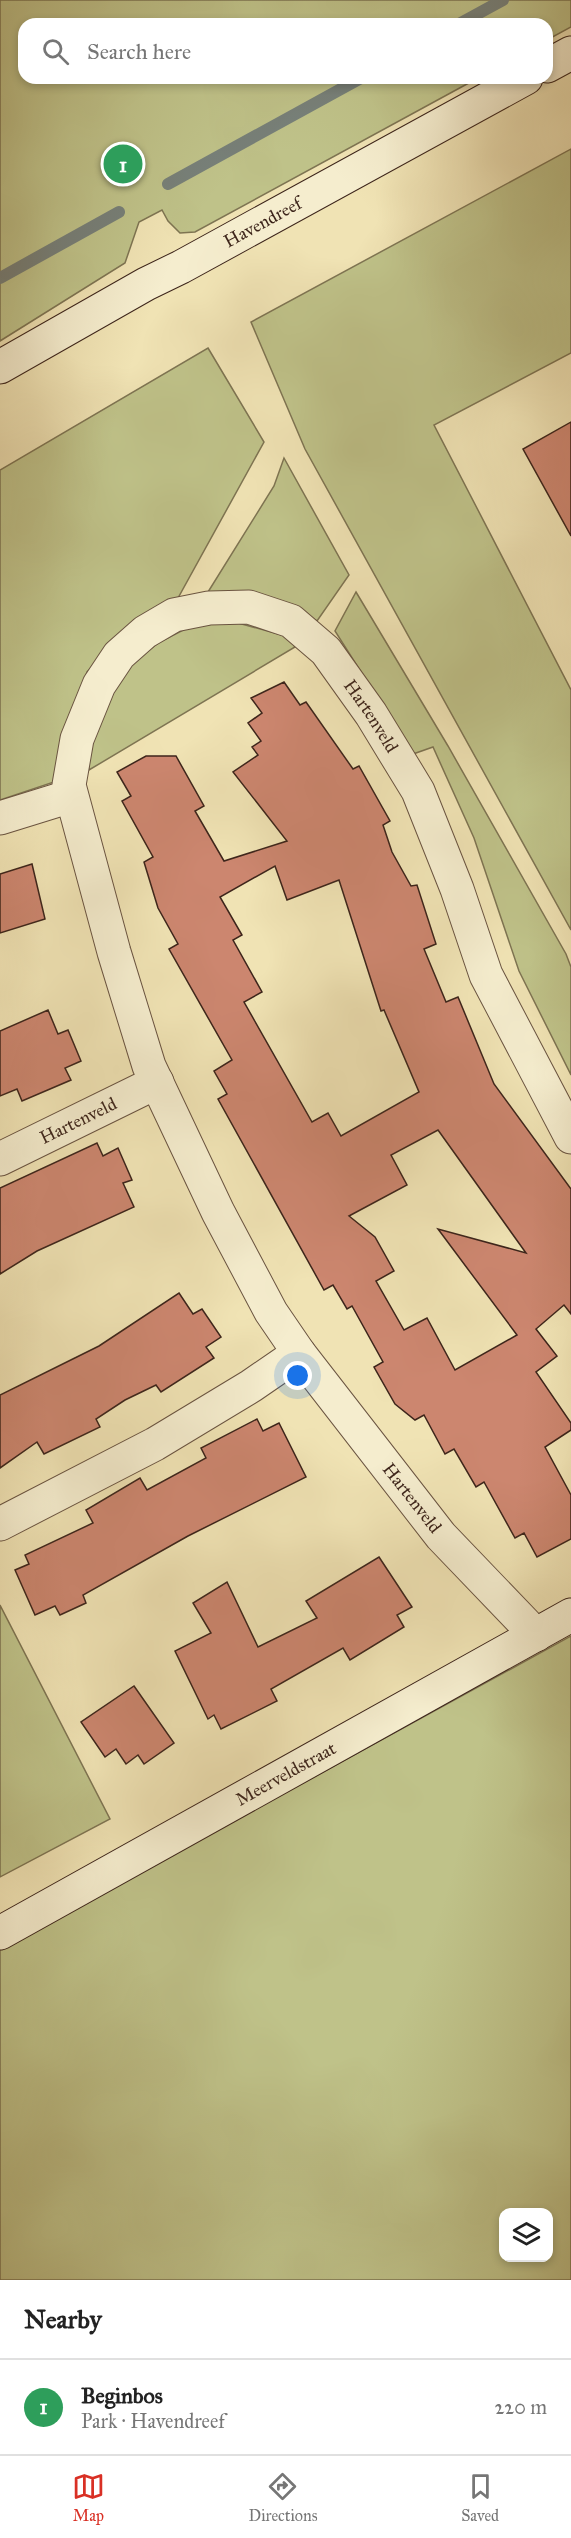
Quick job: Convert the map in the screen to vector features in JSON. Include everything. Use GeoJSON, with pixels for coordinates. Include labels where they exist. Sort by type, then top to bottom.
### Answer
{"type":"FeatureCollection","features":[{"type":"Feature","properties":{"kind":"street"},"geometry":{"type":"LineString","coordinates":[[553,63],[571,53]]}},
{"type":"Feature","properties":{"kind":"street","name":"Havendreef"},"geometry":{"type":"LineString","coordinates":[[0,367],[146,284],[515,84]]}},
{"type":"Feature","properties":{"kind":"street","name":"Hartenveld"},"geometry":{"type":"LineString","coordinates":[[536,1635],[441,1536],[299,1353],[271,1312],[218,1212],[149,1066],[114,952],[69,785],[72,763],[87,711],[99,685],[119,655],[145,632],[174,615],[209,608],[249,607],[291,621],[326,651],[371,714],[418,791],[457,889],[486,975],[571,1137]]}},
{"type":"Feature","properties":{"kind":"street"},"geometry":{"type":"LineString","coordinates":[[0,818],[72,796]]}},
{"type":"Feature","properties":{"kind":"street","name":"Hartenveld"},"geometry":{"type":"LineString","coordinates":[[0,1160],[157,1082]]}},
{"type":"Feature","properties":{"kind":"street"},"geometry":{"type":"LineString","coordinates":[[0,1524],[155,1444],[251,1386],[299,1353]]}},
{"type":"Feature","properties":{"kind":"street","name":"Meerveldstraat"},"geometry":{"type":"LineString","coordinates":[[0,1933],[571,1616]]}},
{"type":"Feature","properties":{"kind":"green space"},"geometry":{"type":"Polygon","coordinates":[[[0,0],[571,0],[571,27],[553,37],[553,18],[18,18],[18,84],[467,84],[195,232],[180,233],[168,221],[162,210],[139,222],[125,263],[0,341],[0,0]]]}},
{"type":"Feature","properties":{"kind":"green space"},"geometry":{"type":"Polygon","coordinates":[[[571,149],[571,353],[434,425],[571,690],[571,930],[305,449],[251,322],[571,149]]]}},
{"type":"Feature","properties":{"kind":"green space"},"geometry":{"type":"Polygon","coordinates":[[[208,348],[264,442],[178,598],[123,636],[87,672],[57,781],[0,800],[0,470],[208,348]]]}},
{"type":"Feature","properties":{"kind":"green space"},"geometry":{"type":"Polygon","coordinates":[[[284,458],[349,575],[317,621],[286,603],[208,592],[274,486],[284,458]]]}},
{"type":"Feature","properties":{"kind":"green space"},"geometry":{"type":"Polygon","coordinates":[[[356,592],[448,746],[566,954],[571,967],[571,1075],[519,971],[474,838],[433,747],[413,754],[335,631],[356,592]]]}},
{"type":"Feature","properties":{"kind":"green space"},"geometry":{"type":"Polygon","coordinates":[[[231,621],[289,637],[295,647],[89,770],[87,751],[125,667],[160,642],[187,628],[231,621]]]}},
{"type":"Feature","properties":{"kind":"green space"},"geometry":{"type":"Polygon","coordinates":[[[0,1605],[110,1819],[0,1877],[0,1605]]]}},
{"type":"Feature","properties":{"kind":"green space"},"geometry":{"type":"Polygon","coordinates":[[[571,1636],[571,2280],[0,2280],[0,1949],[571,1636]]]}},
{"type":"Feature","properties":{"kind":"building"},"geometry":{"type":"Polygon","coordinates":[[[571,422],[571,536],[523,449],[571,422]]]}},
{"type":"Feature","properties":{"kind":"building"},"geometry":{"type":"Polygon","coordinates":[[[284,682],[300,705],[306,702],[353,769],[359,766],[390,821],[383,825],[392,852],[411,886],[417,885],[436,944],[424,949],[446,1002],[458,997],[494,1084],[571,1189],[571,1314],[564,1305],[536,1329],[557,1356],[536,1372],[571,1423],[571,1430],[545,1447],[571,1495],[571,1539],[537,1557],[524,1533],[515,1538],[484,1482],[476,1487],[454,1449],[445,1454],[424,1415],[415,1420],[395,1404],[374,1367],[383,1362],[352,1306],[347,1309],[333,1285],[324,1290],[218,1099],[227,1094],[214,1071],[232,1060],[169,949],[178,944],[158,908],[144,862],[153,857],[122,801],[131,796],[117,772],[146,756],[176,756],[204,806],[195,811],[224,861],[287,841],[233,772],[258,755],[252,747],[261,741],[248,723],[262,713],[251,698],[284,682]],[[275,866],[220,897],[242,935],[233,940],[262,992],[244,1002],[312,1122],[328,1113],[341,1136],[419,1092],[384,1010],[381,1011],[339,880],[287,900],[275,866]],[[438,1130],[391,1155],[407,1185],[349,1216],[375,1237],[394,1271],[376,1281],[404,1330],[427,1318],[455,1370],[517,1335],[438,1229],[526,1253],[438,1130]]]}},
{"type":"Feature","properties":{"kind":"building"},"geometry":{"type":"Polygon","coordinates":[[[32,864],[45,919],[0,933],[0,874],[32,864]]]}},
{"type":"Feature","properties":{"kind":"building"},"geometry":{"type":"Polygon","coordinates":[[[48,1010],[58,1034],[68,1030],[81,1061],[65,1068],[71,1080],[22,1101],[17,1089],[0,1096],[0,1031],[48,1010]]]}},
{"type":"Feature","properties":{"kind":"building"},"geometry":{"type":"Polygon","coordinates":[[[97,1143],[103,1156],[118,1148],[132,1180],[123,1183],[134,1207],[37,1251],[0,1274],[0,1188],[97,1143]]]}},
{"type":"Feature","properties":{"kind":"building"},"geometry":{"type":"Polygon","coordinates":[[[179,1293],[193,1314],[202,1309],[221,1337],[206,1347],[214,1358],[161,1392],[156,1385],[125,1400],[96,1419],[100,1427],[44,1454],[37,1442],[0,1468],[0,1395],[99,1346],[179,1293]]]}},
{"type":"Feature","properties":{"kind":"building"},"geometry":{"type":"Polygon","coordinates":[[[257,1419],[263,1431],[279,1423],[306,1477],[188,1536],[83,1595],[86,1603],[60,1615],[55,1606],[35,1615],[15,1570],[29,1564],[25,1555],[93,1523],[86,1510],[140,1478],[147,1490],[206,1458],[201,1448],[257,1419]]]}},
{"type":"Feature","properties":{"kind":"building"},"geometry":{"type":"Polygon","coordinates":[[[379,1557],[412,1607],[397,1615],[404,1627],[350,1660],[343,1648],[271,1689],[277,1701],[221,1729],[214,1715],[208,1719],[175,1651],[211,1633],[193,1603],[227,1582],[258,1647],[317,1618],[306,1601],[379,1557]]]}},
{"type":"Feature","properties":{"kind":"building"},"geometry":{"type":"Polygon","coordinates":[[[134,1686],[174,1743],[144,1764],[138,1755],[126,1764],[116,1749],[105,1757],[81,1722],[134,1686]]]}},
{"type":"Feature","properties":{"kind":"waterway"},"geometry":{"type":"LineString","coordinates":[[470,18],[503,0]]}},
{"type":"Feature","properties":{"kind":"waterway"},"geometry":{"type":"LineString","coordinates":[[168,184],[350,84]]}},
{"type":"Feature","properties":{"kind":"waterway"},"geometry":{"type":"LineString","coordinates":[[0,278],[119,212]]}},
{"type":"Feature","properties":{"kind":"place","name":"Beginbos"},"geometry":{"type":"Point","coordinates":[123,164]}}]}
